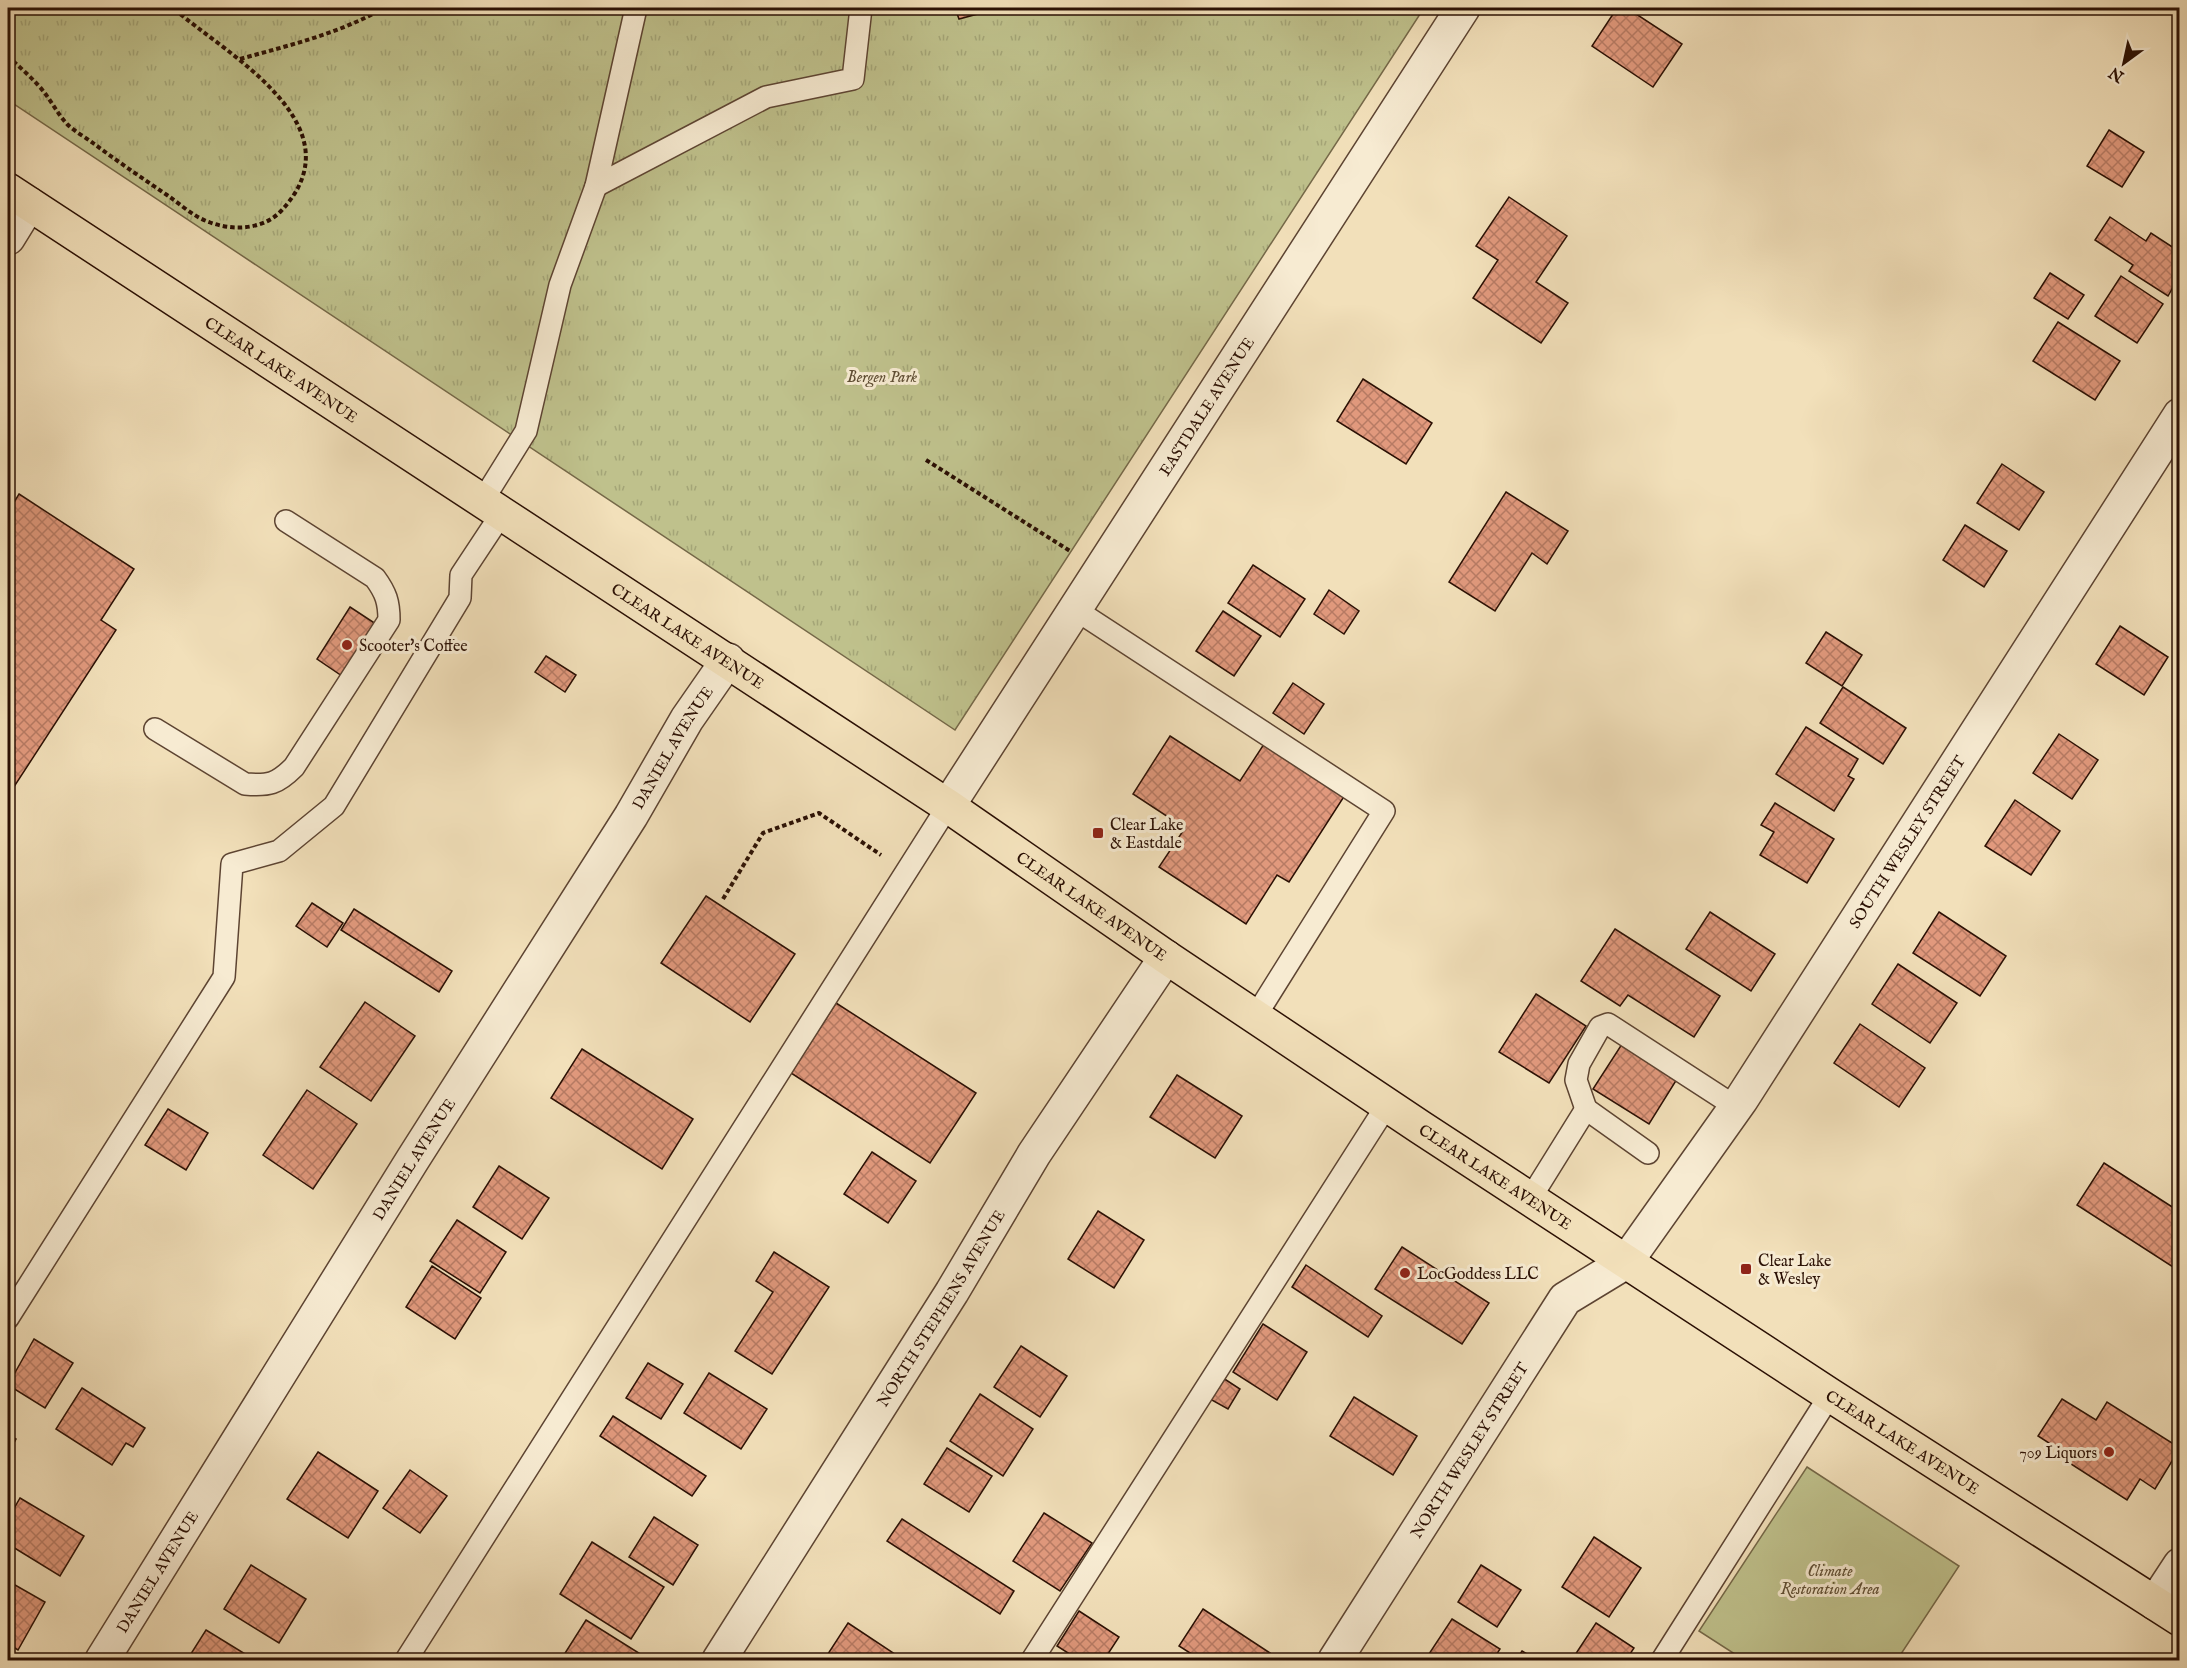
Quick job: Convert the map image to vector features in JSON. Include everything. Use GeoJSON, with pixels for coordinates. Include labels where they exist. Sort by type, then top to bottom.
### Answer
{"type":"FeatureCollection","features":[{"type":"Feature","properties":{"kind":"main road","name":"CLEAR LAKE AVENUE"},"geometry":{"type":"LineString","coordinates":[[18,197],[728,660],[948,806],[1166,957],[1387,1105],[1830,1395],[2167,1611]]}},
{"type":"Feature","properties":{"kind":"street","name":"EASTDALE AVENUE"},"geometry":{"type":"LineString","coordinates":[[948,806],[1463,8]]}},
{"type":"Feature","properties":{"kind":"street"},"geometry":{"type":"LineString","coordinates":[[8,238],[18,197]]}},
{"type":"Feature","properties":{"kind":"street","name":"SOUTH WESLEY STREET"},"geometry":{"type":"LineString","coordinates":[[1626,1262],[1736,1107],[2180,415]]}},
{"type":"Feature","properties":{"kind":"street","name":"DANIEL AVENUE"},"geometry":{"type":"LineString","coordinates":[[102,1660],[394,1189],[631,816],[687,719],[728,660]]}},
{"type":"Feature","properties":{"kind":"street","name":"NORTH STEPHENS AVENUE"},"geometry":{"type":"LineString","coordinates":[[719,1660],[952,1292],[1034,1154],[1166,957]]}},
{"type":"Feature","properties":{"kind":"street","name":"NORTH WESLEY STREET"},"geometry":{"type":"LineString","coordinates":[[1335,1660],[1565,1299],[1626,1262]]}},
{"type":"Feature","properties":{"kind":"street"},"geometry":{"type":"LineString","coordinates":[[2167,1611],[2180,1565]]}},
{"type":"Feature","properties":{"kind":"lane"},"geometry":{"type":"LineString","coordinates":[[8,1318],[224,977],[232,864],[279,851],[334,806],[460,598],[461,574],[526,431],[560,285],[596,186],[636,8]]}},
{"type":"Feature","properties":{"kind":"lane"},"geometry":{"type":"LineString","coordinates":[[596,186],[766,97],[853,79],[861,8]]}},
{"type":"Feature","properties":{"kind":"lane"},"geometry":{"type":"LineString","coordinates":[[155,729],[245,784],[259,785],[281,781],[294,767],[389,620],[389,605],[385,591],[375,578],[286,521]]}},
{"type":"Feature","properties":{"kind":"lane"},"geometry":{"type":"LineString","coordinates":[[1076,610],[1384,812],[1255,1017]]}},
{"type":"Feature","properties":{"kind":"lane"},"geometry":{"type":"LineString","coordinates":[[406,1660],[948,806]]}},
{"type":"Feature","properties":{"kind":"lane"},"geometry":{"type":"LineString","coordinates":[[1648,1153],[1586,1109],[1576,1080],[1579,1064],[1600,1027],[1608,1024],[1736,1107]]}},
{"type":"Feature","properties":{"kind":"lane"},"geometry":{"type":"LineString","coordinates":[[1032,1660],[1387,1105]]}},
{"type":"Feature","properties":{"kind":"lane"},"geometry":{"type":"LineString","coordinates":[[1530,1199],[1586,1109]]}},
{"type":"Feature","properties":{"kind":"lane"},"geometry":{"type":"LineString","coordinates":[[1662,1660],[1830,1395]]}},
{"type":"Feature","properties":{"kind":"path"},"geometry":{"type":"LineString","coordinates":[[8,56],[38,84],[68,124],[118,162],[207,222],[228,228],[254,226],[274,219],[290,201],[304,174],[307,152],[302,132],[289,110],[262,80],[239,59],[173,8]]}},
{"type":"Feature","properties":{"kind":"path"},"geometry":{"type":"LineString","coordinates":[[239,59],[326,35],[361,21],[384,8]]}},
{"type":"Feature","properties":{"kind":"path"},"geometry":{"type":"LineString","coordinates":[[926,460],[1101,570]]}},
{"type":"Feature","properties":{"kind":"path"},"geometry":{"type":"LineString","coordinates":[[723,899],[763,833],[819,813],[881,856],[886,850]]}},
{"type":"Feature","properties":{"kind":"green space","name":"Bergen Park"},"geometry":{"type":"Polygon","coordinates":[[[8,8],[1424,8],[955,730],[8,100],[8,8]]]}},
{"type":"Feature","properties":{"kind":"green space","name":"Climate Restoration Area"},"geometry":{"type":"Polygon","coordinates":[[[1807,1467],[1959,1566],[1897,1660],[1744,1660],[1699,1631],[1807,1467]]]}},
{"type":"Feature","properties":{"kind":"building"},"geometry":{"type":"Polygon","coordinates":[[[955,8],[1000,8],[959,19],[955,8]]]}},
{"type":"Feature","properties":{"kind":"building"},"geometry":{"type":"Polygon","coordinates":[[[1617,8],[1627,8],[1682,44],[1653,87],[1592,46],[1617,8]]]}},
{"type":"Feature","properties":{"kind":"building"},"geometry":{"type":"Polygon","coordinates":[[[2109,130],[2144,152],[2122,187],[2087,166],[2109,130]]]}},
{"type":"Feature","properties":{"kind":"building"},"geometry":{"type":"Polygon","coordinates":[[[1509,197],[1567,236],[1536,282],[1568,303],[1541,343],[1473,298],[1498,260],[1476,246],[1509,197]]]}},
{"type":"Feature","properties":{"kind":"building"},"geometry":{"type":"Polygon","coordinates":[[[2110,217],[2146,241],[2151,233],[2180,252],[2180,294],[2172,289],[2168,296],[2129,271],[2133,265],[2095,240],[2110,217]]]}},
{"type":"Feature","properties":{"kind":"building"},"geometry":{"type":"Polygon","coordinates":[[[2050,273],[2084,295],[2068,319],[2034,298],[2050,273]]]}},
{"type":"Feature","properties":{"kind":"building"},"geometry":{"type":"Polygon","coordinates":[[[2121,276],[2163,304],[2137,343],[2095,316],[2121,276]]]}},
{"type":"Feature","properties":{"kind":"building"},"geometry":{"type":"Polygon","coordinates":[[[2058,322],[2120,361],[2095,400],[2033,361],[2058,322]]]}},
{"type":"Feature","properties":{"kind":"building"},"geometry":{"type":"Polygon","coordinates":[[[1363,379],[1432,423],[1406,464],[1337,421],[1363,379]]]}},
{"type":"Feature","properties":{"kind":"building"},"geometry":{"type":"Polygon","coordinates":[[[2002,464],[2044,492],[2019,530],[1977,503],[2002,464]]]}},
{"type":"Feature","properties":{"kind":"building"},"geometry":{"type":"Polygon","coordinates":[[[1506,492],[1568,531],[1547,564],[1532,553],[1495,611],[1449,582],[1506,492]]]}},
{"type":"Feature","properties":{"kind":"building"},"geometry":{"type":"Polygon","coordinates":[[[19,494],[134,569],[101,620],[116,630],[8,796],[8,512],[19,494]]]}},
{"type":"Feature","properties":{"kind":"building"},"geometry":{"type":"Polygon","coordinates":[[[1965,525],[2007,551],[1984,587],[1943,560],[1965,525]]]}},
{"type":"Feature","properties":{"kind":"building"},"geometry":{"type":"Polygon","coordinates":[[[1253,565],[1305,599],[1280,637],[1228,603],[1253,565]]]}},
{"type":"Feature","properties":{"kind":"building"},"geometry":{"type":"Polygon","coordinates":[[[1329,590],[1359,611],[1344,634],[1314,614],[1329,590]]]}},
{"type":"Feature","properties":{"kind":"building"},"geometry":{"type":"Polygon","coordinates":[[[350,607],[379,626],[345,678],[317,659],[350,607]]]}},
{"type":"Feature","properties":{"kind":"building"},"geometry":{"type":"Polygon","coordinates":[[[1223,611],[1261,636],[1234,676],[1196,651],[1223,611]]]}},
{"type":"Feature","properties":{"kind":"building"},"geometry":{"type":"Polygon","coordinates":[[[2120,626],[2168,657],[2144,695],[2096,664],[2120,626]]]}},
{"type":"Feature","properties":{"kind":"building"},"geometry":{"type":"Polygon","coordinates":[[[1826,632],[1862,655],[1842,686],[1806,663],[1826,632]]]}},
{"type":"Feature","properties":{"kind":"building"},"geometry":{"type":"Polygon","coordinates":[[[546,656],[576,675],[565,692],[535,672],[546,656]]]}},
{"type":"Feature","properties":{"kind":"building"},"geometry":{"type":"Polygon","coordinates":[[[1293,683],[1324,704],[1304,734],[1273,713],[1293,683]]]}},
{"type":"Feature","properties":{"kind":"building"},"geometry":{"type":"Polygon","coordinates":[[[1843,687],[1906,728],[1883,764],[1820,723],[1843,687]]]}},
{"type":"Feature","properties":{"kind":"building"},"geometry":{"type":"Polygon","coordinates":[[[1806,727],[1858,759],[1848,776],[1854,779],[1834,811],[1776,774],[1806,727]]]}},
{"type":"Feature","properties":{"kind":"building"},"geometry":{"type":"Polygon","coordinates":[[[2059,734],[2098,760],[2072,799],[2033,773],[2059,734]]]}},
{"type":"Feature","properties":{"kind":"building"},"geometry":{"type":"Polygon","coordinates":[[[1170,736],[1240,781],[1264,744],[1345,795],[1289,882],[1277,875],[1246,924],[1159,867],[1185,828],[1133,794],[1170,736]]]}},
{"type":"Feature","properties":{"kind":"building"},"geometry":{"type":"Polygon","coordinates":[[[2015,800],[2060,831],[2031,875],[1985,846],[2015,800]]]}},
{"type":"Feature","properties":{"kind":"building"},"geometry":{"type":"Polygon","coordinates":[[[1775,803],[1834,839],[1807,883],[1760,855],[1774,832],[1761,825],[1775,803]]]}},
{"type":"Feature","properties":{"kind":"building"},"geometry":{"type":"Polygon","coordinates":[[[706,896],[795,954],[750,1022],[661,963],[706,896]]]}},
{"type":"Feature","properties":{"kind":"building"},"geometry":{"type":"Polygon","coordinates":[[[312,903],[343,923],[327,947],[296,926],[312,903]]]}},
{"type":"Feature","properties":{"kind":"building"},"geometry":{"type":"Polygon","coordinates":[[[354,909],[452,971],[439,992],[341,930],[354,909]]]}},
{"type":"Feature","properties":{"kind":"building"},"geometry":{"type":"Polygon","coordinates":[[[1710,912],[1775,954],[1751,991],[1686,949],[1710,912]]]}},
{"type":"Feature","properties":{"kind":"building"},"geometry":{"type":"Polygon","coordinates":[[[1939,912],[2006,956],[1980,996],[1913,953],[1939,912]]]}},
{"type":"Feature","properties":{"kind":"building"},"geometry":{"type":"Polygon","coordinates":[[[1615,929],[1720,996],[1694,1037],[1628,995],[1620,1006],[1581,981],[1615,929]]]}},
{"type":"Feature","properties":{"kind":"building"},"geometry":{"type":"Polygon","coordinates":[[[1898,964],[1957,1003],[1930,1043],[1872,1004],[1898,964]]]}},
{"type":"Feature","properties":{"kind":"building"},"geometry":{"type":"Polygon","coordinates":[[[1536,994],[1586,1026],[1549,1083],[1499,1052],[1536,994]]]}},
{"type":"Feature","properties":{"kind":"building"},"geometry":{"type":"Polygon","coordinates":[[[365,1002],[415,1036],[371,1101],[320,1067],[365,1002]]]}},
{"type":"Feature","properties":{"kind":"building"},"geometry":{"type":"Polygon","coordinates":[[[836,1003],[976,1093],[930,1163],[791,1073],[836,1003]]]}},
{"type":"Feature","properties":{"kind":"building"},"geometry":{"type":"Polygon","coordinates":[[[1860,1024],[1925,1068],[1899,1107],[1834,1063],[1860,1024]]]}},
{"type":"Feature","properties":{"kind":"building"},"geometry":{"type":"Polygon","coordinates":[[[1622,1044],[1677,1079],[1649,1124],[1593,1089],[1622,1044]]]}},
{"type":"Feature","properties":{"kind":"building"},"geometry":{"type":"Polygon","coordinates":[[[582,1049],[693,1119],[662,1169],[551,1098],[582,1049]]]}},
{"type":"Feature","properties":{"kind":"building"},"geometry":{"type":"Polygon","coordinates":[[[1177,1075],[1242,1116],[1215,1158],[1150,1117],[1177,1075]]]}},
{"type":"Feature","properties":{"kind":"building"},"geometry":{"type":"Polygon","coordinates":[[[307,1090],[357,1124],[313,1189],[263,1155],[307,1090]]]}},
{"type":"Feature","properties":{"kind":"building"},"geometry":{"type":"Polygon","coordinates":[[[168,1109],[208,1133],[186,1170],[145,1145],[168,1109]]]}},
{"type":"Feature","properties":{"kind":"building"},"geometry":{"type":"Polygon","coordinates":[[[872,1152],[916,1181],[888,1223],[844,1194],[872,1152]]]}},
{"type":"Feature","properties":{"kind":"building"},"geometry":{"type":"Polygon","coordinates":[[[2104,1163],[2180,1212],[2180,1258],[2173,1267],[2077,1205],[2104,1163]]]}},
{"type":"Feature","properties":{"kind":"building"},"geometry":{"type":"Polygon","coordinates":[[[499,1166],[549,1198],[522,1239],[473,1207],[499,1166]]]}},
{"type":"Feature","properties":{"kind":"building"},"geometry":{"type":"Polygon","coordinates":[[[1098,1211],[1144,1240],[1114,1288],[1068,1259],[1098,1211]]]}},
{"type":"Feature","properties":{"kind":"building"},"geometry":{"type":"Polygon","coordinates":[[[457,1220],[506,1252],[480,1293],[430,1261],[457,1220]]]}},
{"type":"Feature","properties":{"kind":"building"},"geometry":{"type":"Polygon","coordinates":[[[1402,1247],[1489,1303],[1462,1344],[1375,1289],[1402,1247]]]}},
{"type":"Feature","properties":{"kind":"building"},"geometry":{"type":"Polygon","coordinates":[[[774,1252],[829,1287],[772,1374],[735,1351],[773,1292],[756,1281],[774,1252]]]}},
{"type":"Feature","properties":{"kind":"building"},"geometry":{"type":"Polygon","coordinates":[[[1306,1265],[1382,1316],[1368,1337],[1292,1287],[1306,1265]]]}},
{"type":"Feature","properties":{"kind":"building"},"geometry":{"type":"Polygon","coordinates":[[[432,1266],[481,1298],[455,1339],[406,1307],[432,1266]]]}},
{"type":"Feature","properties":{"kind":"building"},"geometry":{"type":"Polygon","coordinates":[[[1263,1324],[1307,1352],[1277,1400],[1233,1372],[1263,1324]]]}},
{"type":"Feature","properties":{"kind":"building"},"geometry":{"type":"Polygon","coordinates":[[[34,1339],[73,1363],[45,1408],[8,1385],[34,1339]]]}},
{"type":"Feature","properties":{"kind":"building"},"geometry":{"type":"Polygon","coordinates":[[[1021,1346],[1067,1376],[1040,1417],[994,1387],[1021,1346]]]}},
{"type":"Feature","properties":{"kind":"building"},"geometry":{"type":"Polygon","coordinates":[[[648,1363],[683,1384],[661,1419],[626,1398],[648,1363]]]}},
{"type":"Feature","properties":{"kind":"building"},"geometry":{"type":"Polygon","coordinates":[[[709,1373],[767,1409],[741,1449],[684,1413],[709,1373]]]}},
{"type":"Feature","properties":{"kind":"building"},"geometry":{"type":"Polygon","coordinates":[[[1223,1378],[1240,1389],[1228,1409],[1210,1399],[1223,1378]]]}},
{"type":"Feature","properties":{"kind":"building"},"geometry":{"type":"Polygon","coordinates":[[[82,1388],[145,1428],[133,1447],[126,1443],[112,1465],[56,1429],[82,1388]]]}},
{"type":"Feature","properties":{"kind":"building"},"geometry":{"type":"Polygon","coordinates":[[[980,1394],[1033,1429],[1003,1476],[950,1441],[980,1394]]]}},
{"type":"Feature","properties":{"kind":"building"},"geometry":{"type":"Polygon","coordinates":[[[1354,1397],[1417,1436],[1393,1475],[1330,1436],[1354,1397]]]}},
{"type":"Feature","properties":{"kind":"building"},"geometry":{"type":"Polygon","coordinates":[[[2062,1399],[2096,1420],[2107,1402],[2180,1448],[2155,1489],[2140,1479],[2127,1500],[2057,1455],[2060,1450],[2038,1436],[2062,1399]]]}},
{"type":"Feature","properties":{"kind":"building"},"geometry":{"type":"Polygon","coordinates":[[[613,1416],[706,1476],[692,1496],[600,1436],[613,1416]]]}},
{"type":"Feature","properties":{"kind":"building"},"geometry":{"type":"Polygon","coordinates":[[[8,1434],[16,1439],[8,1455],[8,1434]]]}},
{"type":"Feature","properties":{"kind":"building"},"geometry":{"type":"Polygon","coordinates":[[[947,1448],[992,1476],[969,1512],[924,1484],[947,1448]]]}},
{"type":"Feature","properties":{"kind":"building"},"geometry":{"type":"Polygon","coordinates":[[[318,1452],[378,1491],[348,1538],[287,1499],[318,1452]]]}},
{"type":"Feature","properties":{"kind":"building"},"geometry":{"type":"Polygon","coordinates":[[[410,1470],[447,1496],[420,1533],[383,1508],[410,1470]]]}},
{"type":"Feature","properties":{"kind":"building"},"geometry":{"type":"Polygon","coordinates":[[[20,1498],[84,1536],[60,1576],[8,1544],[8,1519],[20,1498]]]}},
{"type":"Feature","properties":{"kind":"building"},"geometry":{"type":"Polygon","coordinates":[[[1044,1513],[1092,1543],[1060,1591],[1013,1561],[1044,1513]]]}},
{"type":"Feature","properties":{"kind":"building"},"geometry":{"type":"Polygon","coordinates":[[[654,1517],[698,1545],[673,1585],[629,1557],[654,1517]]]}},
{"type":"Feature","properties":{"kind":"building"},"geometry":{"type":"Polygon","coordinates":[[[902,1519],[1014,1591],[1000,1614],[887,1541],[902,1519]]]}},
{"type":"Feature","properties":{"kind":"building"},"geometry":{"type":"Polygon","coordinates":[[[1594,1537],[1641,1568],[1609,1617],[1562,1587],[1594,1537]]]}},
{"type":"Feature","properties":{"kind":"building"},"geometry":{"type":"Polygon","coordinates":[[[592,1542],[664,1587],[631,1639],[560,1594],[592,1542]]]}},
{"type":"Feature","properties":{"kind":"building"},"geometry":{"type":"Polygon","coordinates":[[[251,1565],[306,1599],[279,1643],[224,1609],[251,1565]]]}},
{"type":"Feature","properties":{"kind":"building"},"geometry":{"type":"Polygon","coordinates":[[[1481,1565],[1521,1590],[1497,1627],[1458,1602],[1481,1565]]]}},
{"type":"Feature","properties":{"kind":"building"},"geometry":{"type":"Polygon","coordinates":[[[8,1581],[45,1602],[18,1650],[8,1644],[8,1581]]]}},
{"type":"Feature","properties":{"kind":"building"},"geometry":{"type":"Polygon","coordinates":[[[1203,1609],[1270,1653],[1264,1660],[1201,1660],[1179,1646],[1203,1609]]]}},
{"type":"Feature","properties":{"kind":"building"},"geometry":{"type":"Polygon","coordinates":[[[1079,1611],[1119,1637],[1104,1660],[1079,1660],[1057,1646],[1079,1611]]]}},
{"type":"Feature","properties":{"kind":"building"},"geometry":{"type":"Polygon","coordinates":[[[1452,1619],[1500,1649],[1493,1660],[1425,1660],[1452,1619]]]}},
{"type":"Feature","properties":{"kind":"building"},"geometry":{"type":"Polygon","coordinates":[[[586,1620],[650,1660],[567,1660],[562,1658],[586,1620]]]}},
{"type":"Feature","properties":{"kind":"building"},"geometry":{"type":"Polygon","coordinates":[[[848,1623],[901,1658],[899,1660],[824,1660],[848,1623]]]}},
{"type":"Feature","properties":{"kind":"building"},"geometry":{"type":"Polygon","coordinates":[[[1596,1623],[1634,1648],[1626,1660],[1577,1660],[1573,1658],[1596,1623]]]}},
{"type":"Feature","properties":{"kind":"building"},"geometry":{"type":"Polygon","coordinates":[[[206,1630],[255,1660],[187,1660],[206,1630]]]}},
{"type":"Feature","properties":{"kind":"building"},"geometry":{"type":"Polygon","coordinates":[[[1522,1651],[1537,1660],[1516,1660],[1522,1651]]]}},
{"type":"Feature","properties":{"kind":"place","name":"Scooter's Coffee"},"geometry":{"type":"Point","coordinates":[347,645]}},
{"type":"Feature","properties":{"kind":"place","name":"Clear Lake & Eastdale"},"geometry":{"type":"Point","coordinates":[1098,833]}},
{"type":"Feature","properties":{"kind":"place","name":"Clear Lake & Wesley"},"geometry":{"type":"Point","coordinates":[1746,1269]}},
{"type":"Feature","properties":{"kind":"place","name":"LocGoddess LLC"},"geometry":{"type":"Point","coordinates":[1405,1273]}},
{"type":"Feature","properties":{"kind":"place","name":"709 Liquors"},"geometry":{"type":"Point","coordinates":[2109,1452]}}]}
